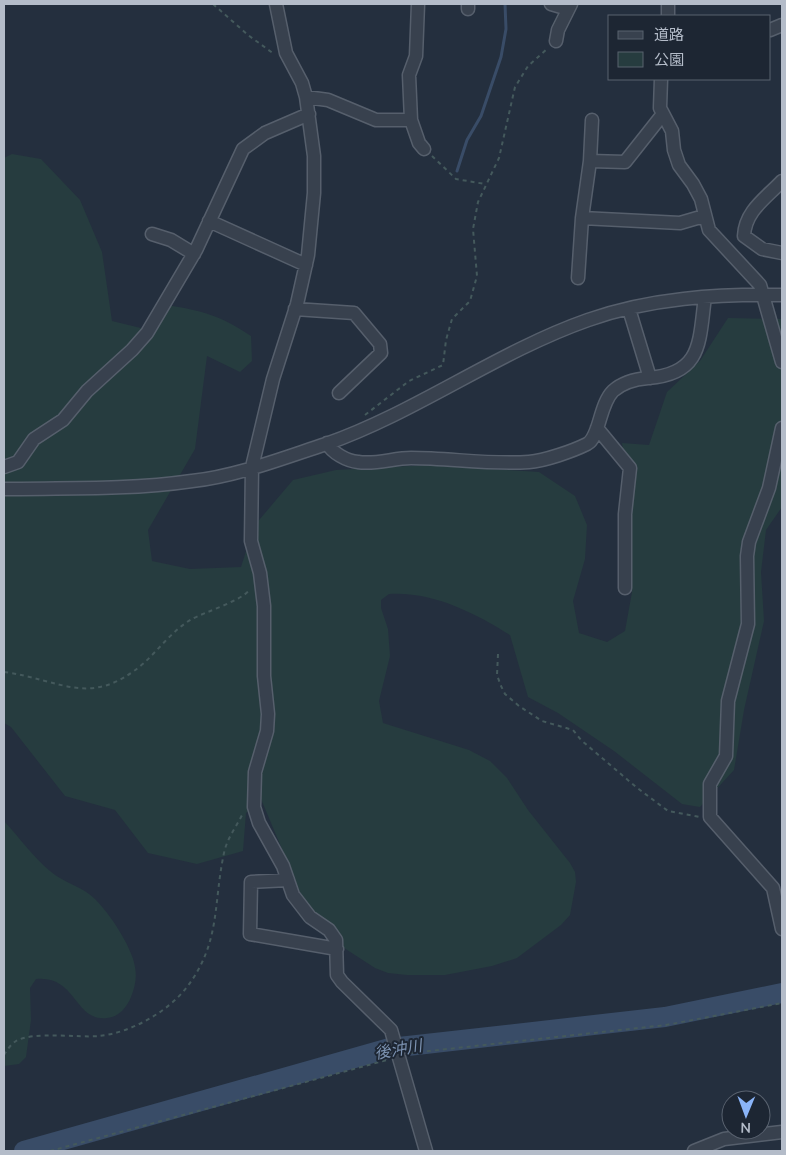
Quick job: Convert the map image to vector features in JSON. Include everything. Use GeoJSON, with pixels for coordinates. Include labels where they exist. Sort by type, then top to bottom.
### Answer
{"type":"FeatureCollection","features":[{"type":"Feature","properties":{"kind":"street"},"geometry":{"type":"LineString","coordinates":[[276,4],[288,59],[302,83],[306,97],[314,156],[314,193],[306,265],[295,309],[271,387],[252,467],[251,541],[260,573],[264,606],[264,676],[268,714],[267,730],[255,772],[254,807],[288,880],[293,895],[310,918],[329,930],[336,940],[337,975],[391,1030],[426,1151]]}},
{"type":"Feature","properties":{"kind":"street"},"geometry":{"type":"LineString","coordinates":[[418,4],[416,56],[409,75],[411,120],[418,144],[424,149]]}},
{"type":"Feature","properties":{"kind":"street"},"geometry":{"type":"LineString","coordinates":[[551,4],[570,6],[558,30],[556,41]]}},
{"type":"Feature","properties":{"kind":"street"},"geometry":{"type":"LineString","coordinates":[[661,80],[660,108],[672,131],[674,150],[679,165],[693,184],[701,200],[709,230],[749,270],[760,284],[782,362]]}},
{"type":"Feature","properties":{"kind":"street"},"geometry":{"type":"LineString","coordinates":[[306,97],[328,100],[376,120],[411,120]]}},
{"type":"Feature","properties":{"kind":"street"},"geometry":{"type":"LineString","coordinates":[[4,466],[18,462],[34,440],[63,420],[87,391],[142,339],[168,301],[194,254],[243,149],[265,133],[309,114]]}},
{"type":"Feature","properties":{"kind":"street"},"geometry":{"type":"LineString","coordinates":[[590,161],[625,162],[663,114]]}},
{"type":"Feature","properties":{"kind":"street"},"geometry":{"type":"LineString","coordinates":[[578,278],[582,218],[590,161],[592,120]]}},
{"type":"Feature","properties":{"kind":"street"},"geometry":{"type":"LineString","coordinates":[[782,181],[749,215],[745,224],[744,236],[762,249],[782,254]]}},
{"type":"Feature","properties":{"kind":"street"},"geometry":{"type":"LineString","coordinates":[[582,218],[680,223],[704,216]]}},
{"type":"Feature","properties":{"kind":"street"},"geometry":{"type":"LineString","coordinates":[[209,221],[306,265]]}},
{"type":"Feature","properties":{"kind":"street"},"geometry":{"type":"LineString","coordinates":[[152,234],[171,240],[194,254]]}},
{"type":"Feature","properties":{"kind":"street"},"geometry":{"type":"LineString","coordinates":[[4,489],[122,487],[193,481],[252,467],[327,443],[394,415],[438,390],[541,339],[588,320],[666,300],[782,295]]}},
{"type":"Feature","properties":{"kind":"street"},"geometry":{"type":"LineString","coordinates":[[327,443],[331,451],[358,462],[410,458],[499,463],[531,462],[588,444],[596,435],[601,414],[613,392],[625,383],[672,375],[684,369],[692,361],[698,348],[705,297]]}},
{"type":"Feature","properties":{"kind":"street"},"geometry":{"type":"LineString","coordinates":[[295,309],[354,313],[359,316],[380,344],[380,353],[339,393]]}},
{"type":"Feature","properties":{"kind":"street"},"geometry":{"type":"LineString","coordinates":[[629,309],[650,378]]}},
{"type":"Feature","properties":{"kind":"street"},"geometry":{"type":"LineString","coordinates":[[597,428],[630,468],[625,514],[625,588]]}},
{"type":"Feature","properties":{"kind":"street"},"geometry":{"type":"LineString","coordinates":[[782,428],[769,488],[749,542],[746,556],[748,624],[728,701],[726,756],[710,784],[710,817],[773,888],[782,929]]}},
{"type":"Feature","properties":{"kind":"street"},"geometry":{"type":"LineString","coordinates":[[288,880],[251,882],[250,934],[337,949]]}},
{"type":"Feature","properties":{"kind":"street"},"geometry":{"type":"LineString","coordinates":[[694,1151],[724,1139],[782,1132]]}},
{"type":"Feature","properties":{"kind":"path"},"geometry":{"type":"LineString","coordinates":[[213,4],[248,36],[271,52],[288,59]]}},
{"type":"Feature","properties":{"kind":"path"},"geometry":{"type":"LineString","coordinates":[[358,419],[409,381],[443,365],[446,340],[452,319],[470,301],[477,276],[473,229],[478,202],[499,158],[515,87],[528,66],[556,41]]}},
{"type":"Feature","properties":{"kind":"path"},"geometry":{"type":"LineString","coordinates":[[424,149],[456,179],[485,184]]}},
{"type":"Feature","properties":{"kind":"path"},"geometry":{"type":"LineString","coordinates":[[4,672],[27,675],[80,690],[96,689],[113,683],[137,668],[190,620],[249,592],[250,583]]}},
{"type":"Feature","properties":{"kind":"path"},"geometry":{"type":"LineString","coordinates":[[498,654],[497,675],[501,686],[505,694],[520,706],[542,721],[574,730],[581,740],[636,787],[668,811],[691,817],[710,817]]}},
{"type":"Feature","properties":{"kind":"path"},"geometry":{"type":"LineString","coordinates":[[4,1055],[17,1040],[38,1037],[100,1036],[126,1030],[148,1019],[186,988],[204,958],[214,930],[224,853],[245,808]]}},
{"type":"Feature","properties":{"kind":"green space"},"geometry":{"type":"Polygon","coordinates":[[[12,154],[41,159],[80,200],[102,252],[112,321],[149,330],[166,305],[211,315],[230,323],[251,336],[252,361],[240,372],[207,356],[195,449],[148,530],[152,561],[190,569],[241,567],[254,526],[293,480],[336,470],[427,465],[539,472],[575,496],[587,525],[585,559],[573,601],[579,633],[607,642],[625,631],[632,592],[632,509],[622,443],[649,445],[667,392],[700,361],[728,318],[782,319],[782,507],[766,530],[761,572],[764,621],[744,710],[734,770],[700,807],[682,804],[614,751],[558,713],[528,697],[510,635],[468,612],[437,600],[405,594],[389,594],[381,600],[381,608],[388,629],[390,656],[379,701],[383,723],[469,750],[490,761],[507,778],[528,810],[575,872],[576,882],[570,915],[561,925],[517,958],[492,966],[445,975],[407,975],[388,973],[375,968],[341,946],[313,923],[261,799],[246,813],[243,851],[197,864],[148,853],[115,810],[65,796],[11,727],[4,723],[4,158],[12,154]]]}},
{"type":"Feature","properties":{"kind":"green space"},"geometry":{"type":"Polygon","coordinates":[[[4,821],[50,871],[89,894],[103,907],[124,938],[133,959],[136,975],[134,990],[127,1004],[119,1014],[107,1018],[96,1017],[88,1013],[60,984],[49,980],[36,979],[30,988],[31,1020],[26,1057],[19,1064],[4,1066],[4,821]]]}},
{"type":"Feature","properties":{"kind":"waterway"},"geometry":{"type":"LineString","coordinates":[[457,171],[467,140],[481,116],[501,57],[506,29],[505,4]]}},
{"type":"Feature","properties":{"kind":"waterway","name":"後沖川"},"geometry":{"type":"LineString","coordinates":[[24,1151],[390,1048],[665,1017],[782,993]]}}]}
